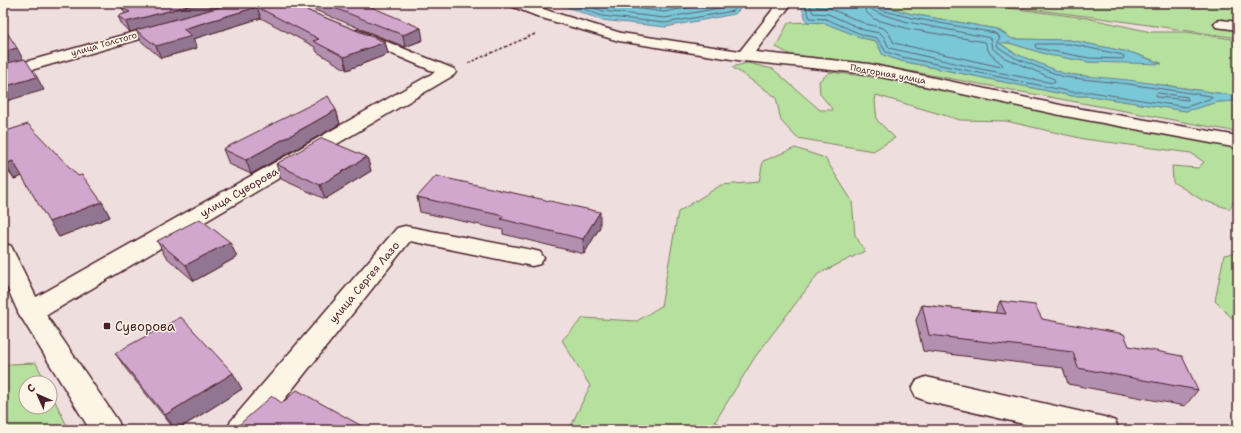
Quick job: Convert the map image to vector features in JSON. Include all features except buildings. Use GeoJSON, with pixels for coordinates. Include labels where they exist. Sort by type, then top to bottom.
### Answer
{"type":"FeatureCollection","features":[{"type":"Feature","properties":{"kind":"street","name":"Подгорная улица"},"geometry":{"type":"LineString","coordinates":[[516,3],[547,15],[619,37],[744,56],[869,69],[1065,110],[1238,142]]}},
{"type":"Feature","properties":{"kind":"street"},"geometry":{"type":"LineString","coordinates":[[744,56],[786,3]]}},
{"type":"Feature","properties":{"kind":"street","name":"улица Толстого"},"geometry":{"type":"LineString","coordinates":[[3,73],[178,24]]}},
{"type":"Feature","properties":{"kind":"street"},"geometry":{"type":"LineString","coordinates":[[1221,24],[1238,26]]}},
{"type":"Feature","properties":{"kind":"street"},"geometry":{"type":"LineString","coordinates":[[347,30],[448,72]]}},
{"type":"Feature","properties":{"kind":"street","name":"улица Суворова"},"geometry":{"type":"LineString","coordinates":[[31,312],[448,72]]}},
{"type":"Feature","properties":{"kind":"street","name":"улица Сергея Лазо"},"geometry":{"type":"LineString","coordinates":[[242,430],[405,233],[532,258]]}},
{"type":"Feature","properties":{"kind":"street"},"geometry":{"type":"LineString","coordinates":[[3,251],[9,281],[31,312],[107,430]]}},
{"type":"Feature","properties":{"kind":"street"},"geometry":{"type":"LineString","coordinates":[[926,389],[1104,430]]}},
{"type":"Feature","properties":{"kind":"path"},"geometry":{"type":"LineString","coordinates":[[448,72],[533,34],[540,34]]}},
{"type":"Feature","properties":{"kind":"green space"},"geometry":{"type":"Polygon","coordinates":[[[872,3],[968,3],[1087,18],[1151,32],[1187,32],[1238,40],[1238,96],[1171,86],[1065,74],[1016,54],[998,42],[1009,43],[1049,55],[1089,62],[1161,63],[1133,53],[1070,40],[1012,39],[997,29],[912,14],[872,3]]]}},
{"type":"Feature","properties":{"kind":"green space"},"geometry":{"type":"Polygon","coordinates":[[[978,3],[1238,3],[1238,38],[1086,16],[978,3]]]}},
{"type":"Feature","properties":{"kind":"green space"},"geometry":{"type":"Polygon","coordinates":[[[788,23],[825,23],[862,38],[876,41],[883,55],[901,61],[1072,96],[1091,96],[1186,111],[1218,102],[1238,101],[1238,132],[866,63],[791,55],[776,47],[788,23]]]}},
{"type":"Feature","properties":{"kind":"green space"},"geometry":{"type":"Polygon","coordinates":[[[747,63],[773,69],[820,110],[833,110],[820,94],[819,81],[830,72],[879,78],[1238,147],[1238,192],[1230,209],[1202,200],[1173,182],[1172,166],[1198,168],[1204,162],[1191,153],[1084,139],[1006,121],[960,120],[876,95],[875,101],[877,120],[895,138],[873,151],[797,138],[781,121],[776,97],[732,67],[747,63]]]}},
{"type":"Feature","properties":{"kind":"green space"},"geometry":{"type":"Polygon","coordinates":[[[795,148],[825,158],[852,201],[855,235],[865,251],[818,274],[755,357],[715,422],[734,430],[569,430],[590,386],[562,340],[583,318],[637,321],[661,306],[678,212],[721,185],[759,182],[763,161],[795,148]]]}},
{"type":"Feature","properties":{"kind":"green space"},"geometry":{"type":"Polygon","coordinates":[[[1238,252],[1238,324],[1215,301],[1224,255],[1238,252]]]}},
{"type":"Feature","properties":{"kind":"green space"},"geometry":{"type":"Polygon","coordinates":[[[36,363],[42,375],[18,375],[18,415],[58,415],[58,407],[69,430],[3,430],[3,368],[10,364],[36,363]]]}},
{"type":"Feature","properties":{"kind":"water"},"geometry":{"type":"Polygon","coordinates":[[[557,3],[774,3],[775,5],[745,4],[735,14],[665,27],[601,20],[557,3]]]}},
{"type":"Feature","properties":{"kind":"water"},"geometry":{"type":"Polygon","coordinates":[[[800,3],[872,3],[912,14],[997,29],[1012,39],[1070,40],[1133,53],[1162,64],[1089,62],[1049,55],[1009,43],[999,43],[1016,54],[1065,74],[1128,80],[1238,96],[1238,101],[1218,102],[1186,111],[1091,96],[1072,96],[901,61],[883,55],[876,41],[862,38],[825,23],[807,22],[800,3]]]}},
{"type":"Feature","properties":{"kind":"place","name":"Суворова"},"geometry":{"type":"Point","coordinates":[107,326]}}]}
